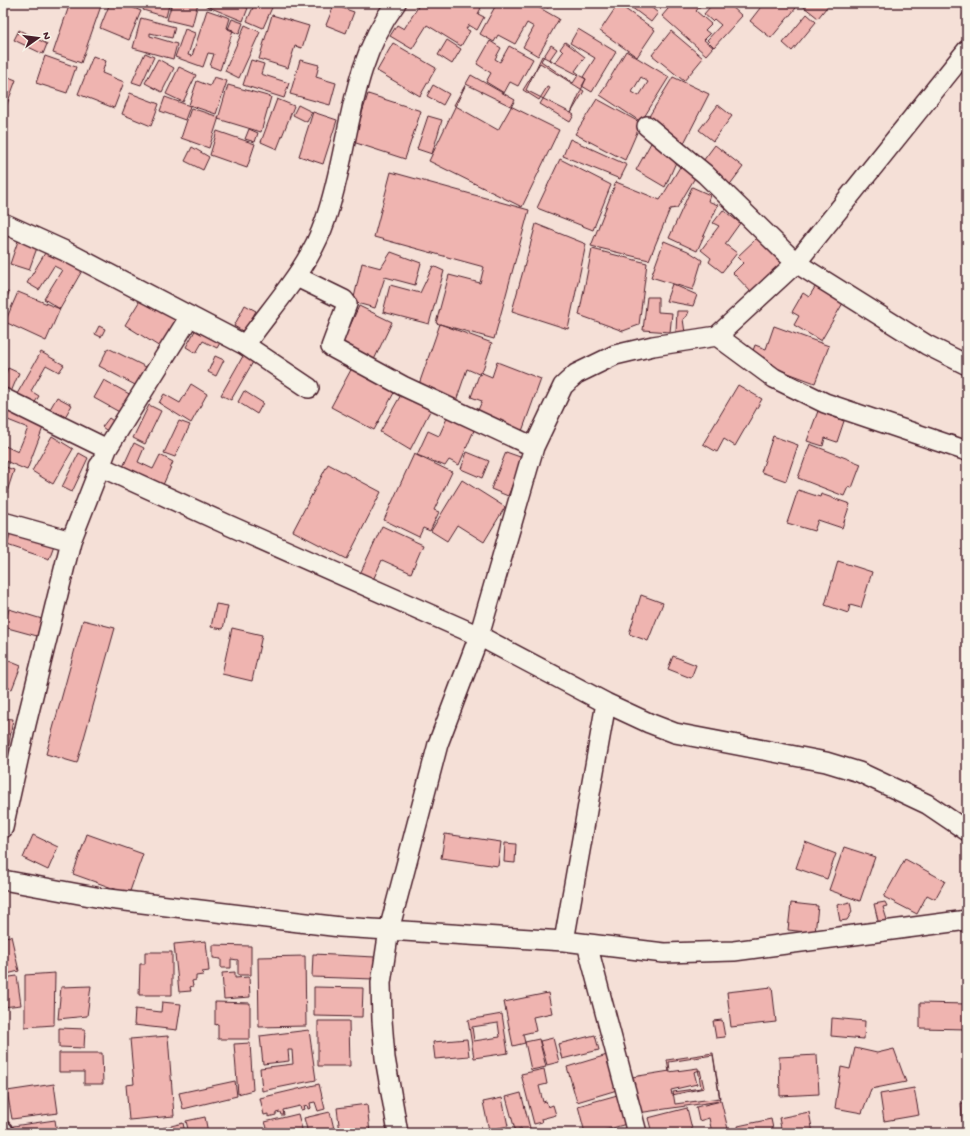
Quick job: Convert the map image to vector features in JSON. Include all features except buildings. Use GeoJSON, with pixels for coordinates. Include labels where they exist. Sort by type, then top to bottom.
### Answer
{"type":"FeatureCollection","features":[{"type":"Feature","properties":{"kind":"street"},"geometry":{"type":"LineString","coordinates":[[245,345],[271,308],[297,277],[314,249],[326,220],[351,108],[369,50],[392,4]]}},
{"type":"Feature","properties":{"kind":"street"},"geometry":{"type":"LineString","coordinates":[[398,1133],[385,1058],[382,1020],[381,983],[389,930],[438,744],[479,636],[534,447],[564,386],[576,374],[615,355],[653,346],[717,336],[796,263],[967,50]]}},
{"type":"Feature","properties":{"kind":"street"},"geometry":{"type":"LineString","coordinates":[[647,126],[705,174],[796,263],[928,345],[967,365]]}},
{"type":"Feature","properties":{"kind":"street"},"geometry":{"type":"LineString","coordinates":[[3,222],[65,251],[245,345],[310,388]]}},
{"type":"Feature","properties":{"kind":"street"},"geometry":{"type":"LineString","coordinates":[[297,277],[344,300],[347,304],[331,347],[403,386],[534,447]]}},
{"type":"Feature","properties":{"kind":"street"},"geometry":{"type":"LineString","coordinates":[[3,828],[26,724],[71,541],[99,466],[107,449],[190,316]]}},
{"type":"Feature","properties":{"kind":"street"},"geometry":{"type":"LineString","coordinates":[[717,336],[774,378],[825,402],[967,451]]}},
{"type":"Feature","properties":{"kind":"street"},"geometry":{"type":"LineString","coordinates":[[3,398],[107,449]]}},
{"type":"Feature","properties":{"kind":"street"},"geometry":{"type":"LineString","coordinates":[[99,466],[479,636],[606,703],[675,734],[826,762],[859,772],[966,824]]}},
{"type":"Feature","properties":{"kind":"street"},"geometry":{"type":"LineString","coordinates":[[3,522],[71,541]]}},
{"type":"Feature","properties":{"kind":"street"},"geometry":{"type":"LineString","coordinates":[[564,941],[606,703]]}},
{"type":"Feature","properties":{"kind":"street"},"geometry":{"type":"LineString","coordinates":[[3,880],[102,898],[340,927],[493,935],[564,941],[664,953],[734,951],[967,920]]}},
{"type":"Feature","properties":{"kind":"street"},"geometry":{"type":"LineString","coordinates":[[587,944],[637,1133]]}}]}
